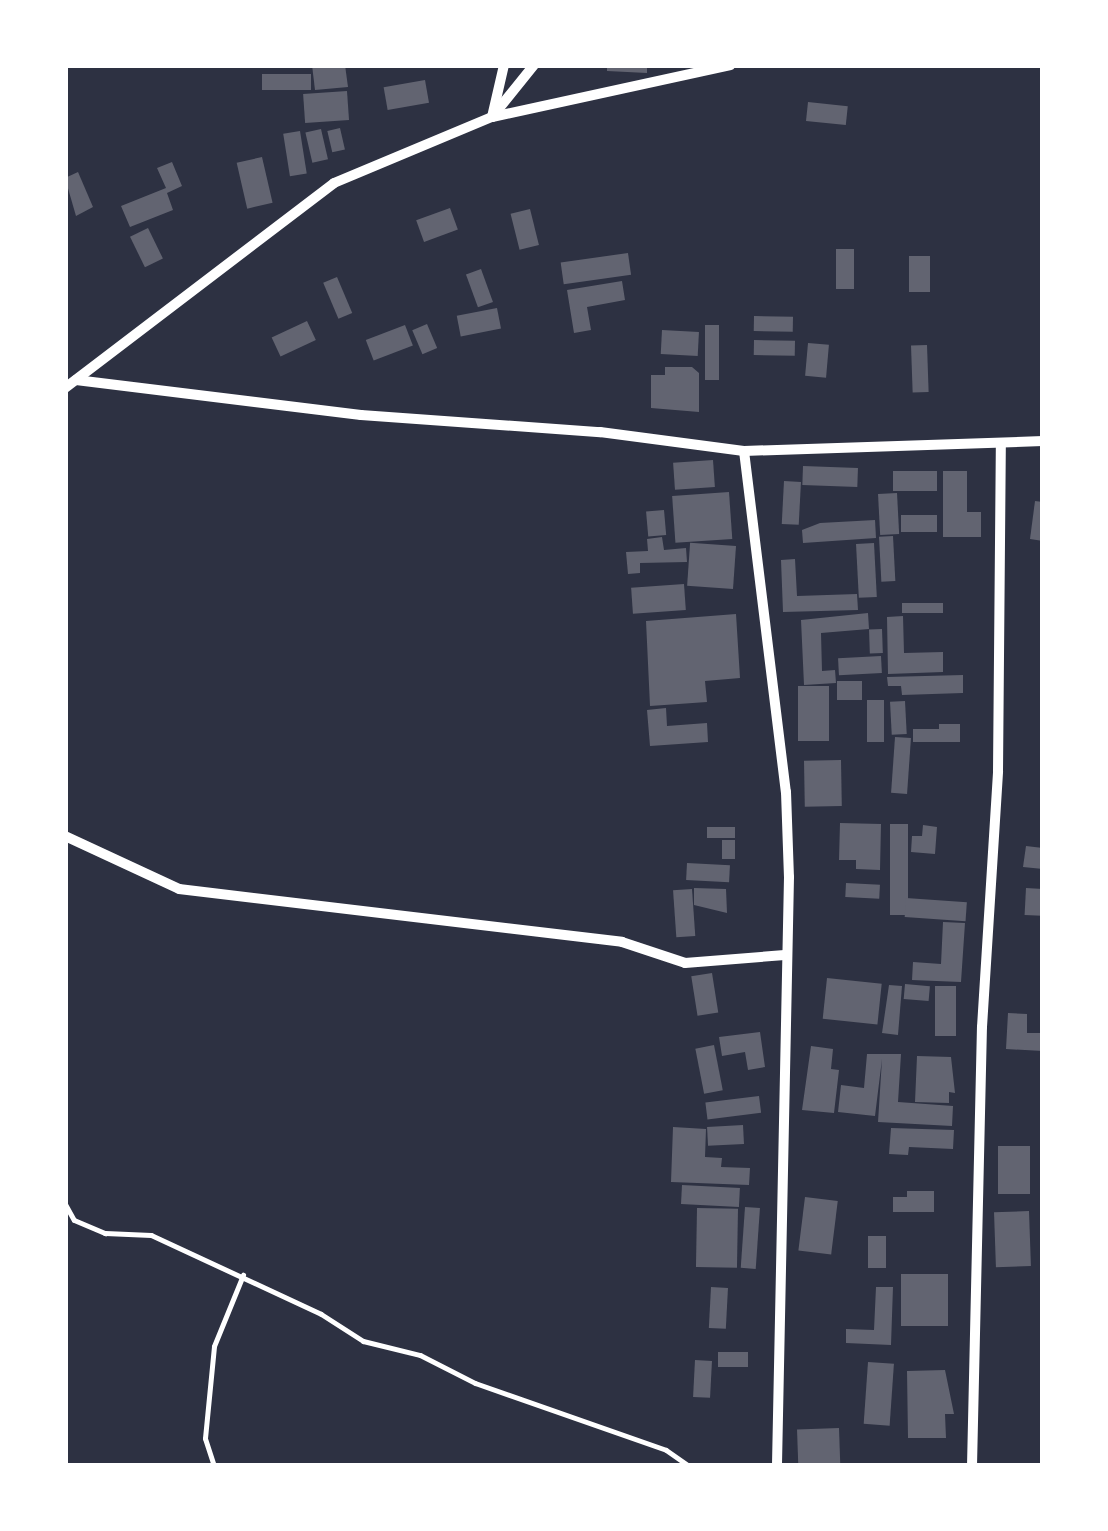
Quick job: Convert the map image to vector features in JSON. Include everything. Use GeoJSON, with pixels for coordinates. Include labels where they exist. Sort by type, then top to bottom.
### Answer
{"type":"FeatureCollection","features":[{"type":"Feature","properties":{"kind":"street"},"geometry":{"type":"LineString","coordinates":[[492,117],[504,65]]}},
{"type":"Feature","properties":{"kind":"street"},"geometry":{"type":"LineString","coordinates":[[492,117],[534,65]]}},
{"type":"Feature","properties":{"kind":"street"},"geometry":{"type":"LineString","coordinates":[[65,388],[334,183],[492,117],[730,65]]}},
{"type":"Feature","properties":{"kind":"street"},"geometry":{"type":"LineString","coordinates":[[76,380],[362,416],[600,432],[744,451],[1043,441]]}},
{"type":"Feature","properties":{"kind":"street"},"geometry":{"type":"LineString","coordinates":[[972,1466],[982,1027],[998,771],[1001,444]]}},
{"type":"Feature","properties":{"kind":"street"},"geometry":{"type":"LineString","coordinates":[[744,451],[786,792],[777,1466]]}},
{"type":"Feature","properties":{"kind":"street"},"geometry":{"type":"LineString","coordinates":[[65,836],[179,889],[622,942],[684,962],[785,955]]}},
{"type":"Feature","properties":{"kind":"path"},"geometry":{"type":"LineString","coordinates":[[65,1204],[74,1220],[105,1233],[150,1235],[243,1275],[363,1341],[420,1355],[475,1383],[666,1450],[689,1466]]}},
{"type":"Feature","properties":{"kind":"path"},"geometry":{"type":"LineString","coordinates":[[214,1466],[206,1438],[214,1346],[243,1275]]}},
{"type":"Feature","properties":{"kind":"building"},"geometry":{"type":"Polygon","coordinates":[[[312,65],[345,65],[348,87],[315,90],[312,65]]]}},
{"type":"Feature","properties":{"kind":"building"},"geometry":{"type":"Polygon","coordinates":[[[607,65],[647,65],[647,73],[607,71],[607,65]]]}},
{"type":"Feature","properties":{"kind":"building"},"geometry":{"type":"Polygon","coordinates":[[[262,74],[311,74],[311,90],[262,90],[262,74]]]}},
{"type":"Feature","properties":{"kind":"building"},"geometry":{"type":"Polygon","coordinates":[[[425,80],[429,103],[388,110],[384,87],[425,80]]]}},
{"type":"Feature","properties":{"kind":"building"},"geometry":{"type":"Polygon","coordinates":[[[347,91],[349,120],[305,123],[303,94],[347,91]]]}},
{"type":"Feature","properties":{"kind":"building"},"geometry":{"type":"Polygon","coordinates":[[[808,102],[848,106],[846,125],[806,121],[808,102]]]}},
{"type":"Feature","properties":{"kind":"building"},"geometry":{"type":"Polygon","coordinates":[[[340,128],[345,149],[332,152],[327,131],[340,128]]]}},
{"type":"Feature","properties":{"kind":"building"},"geometry":{"type":"Polygon","coordinates":[[[321,129],[328,159],[312,163],[305,133],[321,129]]]}},
{"type":"Feature","properties":{"kind":"building"},"geometry":{"type":"Polygon","coordinates":[[[300,131],[307,173],[290,176],[283,134],[300,131]]]}},
{"type":"Feature","properties":{"kind":"building"},"geometry":{"type":"Polygon","coordinates":[[[262,157],[273,203],[247,209],[237,163],[262,157]]]}},
{"type":"Feature","properties":{"kind":"building"},"geometry":{"type":"Polygon","coordinates":[[[172,162],[182,186],[167,193],[173,210],[130,227],[121,206],[166,188],[157,168],[172,162]]]}},
{"type":"Feature","properties":{"kind":"building"},"geometry":{"type":"Polygon","coordinates":[[[78,172],[93,207],[76,216],[65,178],[78,172]]]}},
{"type":"Feature","properties":{"kind":"building"},"geometry":{"type":"Polygon","coordinates":[[[450,208],[458,230],[424,242],[416,220],[450,208]]]}},
{"type":"Feature","properties":{"kind":"building"},"geometry":{"type":"Polygon","coordinates":[[[530,209],[539,245],[520,250],[511,214],[530,209]]]}},
{"type":"Feature","properties":{"kind":"building"},"geometry":{"type":"Polygon","coordinates":[[[148,228],[163,259],[145,267],[130,237],[148,228]]]}},
{"type":"Feature","properties":{"kind":"building"},"geometry":{"type":"Polygon","coordinates":[[[836,249],[854,249],[854,289],[836,289],[836,249]]]}},
{"type":"Feature","properties":{"kind":"building"},"geometry":{"type":"Polygon","coordinates":[[[628,253],[631,275],[564,284],[561,262],[628,253]]]}},
{"type":"Feature","properties":{"kind":"building"},"geometry":{"type":"Polygon","coordinates":[[[909,256],[930,256],[930,292],[909,292],[909,256]]]}},
{"type":"Feature","properties":{"kind":"building"},"geometry":{"type":"Polygon","coordinates":[[[481,269],[493,302],[478,307],[466,274],[481,269]]]}},
{"type":"Feature","properties":{"kind":"building"},"geometry":{"type":"Polygon","coordinates":[[[337,277],[352,313],[338,319],[323,283],[337,277]]]}},
{"type":"Feature","properties":{"kind":"building"},"geometry":{"type":"Polygon","coordinates":[[[622,281],[625,300],[587,307],[591,330],[574,333],[567,290],[622,281]]]}},
{"type":"Feature","properties":{"kind":"building"},"geometry":{"type":"Polygon","coordinates":[[[497,308],[501,329],[461,336],[457,316],[497,308]]]}},
{"type":"Feature","properties":{"kind":"building"},"geometry":{"type":"Polygon","coordinates":[[[754,316],[793,317],[793,332],[754,331],[754,316]]]}},
{"type":"Feature","properties":{"kind":"building"},"geometry":{"type":"Polygon","coordinates":[[[307,321],[316,340],[281,357],[272,337],[307,321]]]}},
{"type":"Feature","properties":{"kind":"building"},"geometry":{"type":"Polygon","coordinates":[[[427,324],[437,348],[422,354],[412,330],[427,324]]]}},
{"type":"Feature","properties":{"kind":"building"},"geometry":{"type":"Polygon","coordinates":[[[405,325],[413,346],[374,361],[366,340],[405,325]]]}},
{"type":"Feature","properties":{"kind":"building"},"geometry":{"type":"Polygon","coordinates":[[[705,325],[719,325],[719,380],[705,380],[705,325]]]}},
{"type":"Feature","properties":{"kind":"building"},"geometry":{"type":"Polygon","coordinates":[[[662,330],[699,332],[698,356],[661,354],[662,330]]]}},
{"type":"Feature","properties":{"kind":"building"},"geometry":{"type":"Polygon","coordinates":[[[754,340],[795,341],[795,356],[754,355],[754,340]]]}},
{"type":"Feature","properties":{"kind":"building"},"geometry":{"type":"Polygon","coordinates":[[[808,343],[829,345],[826,378],[805,376],[808,343]]]}},
{"type":"Feature","properties":{"kind":"building"},"geometry":{"type":"Polygon","coordinates":[[[927,345],[929,392],[913,393],[911,346],[927,345]]]}},
{"type":"Feature","properties":{"kind":"building"},"geometry":{"type":"Polygon","coordinates":[[[665,367],[692,367],[699,373],[699,412],[651,408],[651,375],[665,375],[665,367]]]}},
{"type":"Feature","properties":{"kind":"building"},"geometry":{"type":"Polygon","coordinates":[[[713,460],[715,487],[675,490],[673,463],[713,460]]]}},
{"type":"Feature","properties":{"kind":"building"},"geometry":{"type":"Polygon","coordinates":[[[803,466],[858,468],[857,487],[802,485],[803,466]]]}},
{"type":"Feature","properties":{"kind":"building"},"geometry":{"type":"Polygon","coordinates":[[[893,471],[937,471],[937,491],[893,491],[893,471]]]}},
{"type":"Feature","properties":{"kind":"building"},"geometry":{"type":"Polygon","coordinates":[[[943,471],[967,471],[967,512],[981,512],[981,537],[943,537],[943,471]]]}},
{"type":"Feature","properties":{"kind":"building"},"geometry":{"type":"Polygon","coordinates":[[[784,481],[801,482],[799,525],[782,524],[784,481]]]}},
{"type":"Feature","properties":{"kind":"building"},"geometry":{"type":"Polygon","coordinates":[[[729,492],[732,539],[675,543],[672,496],[729,492]]]}},
{"type":"Feature","properties":{"kind":"building"},"geometry":{"type":"Polygon","coordinates":[[[897,493],[899,534],[880,535],[878,494],[897,493]]]}},
{"type":"Feature","properties":{"kind":"building"},"geometry":{"type":"Polygon","coordinates":[[[1035,501],[1043,502],[1043,541],[1030,539],[1035,501]]]}},
{"type":"Feature","properties":{"kind":"building"},"geometry":{"type":"Polygon","coordinates":[[[664,510],[666,535],[648,536],[646,512],[664,510]]]}},
{"type":"Feature","properties":{"kind":"building"},"geometry":{"type":"Polygon","coordinates":[[[901,515],[937,515],[937,532],[901,532],[901,515]]]}},
{"type":"Feature","properties":{"kind":"building"},"geometry":{"type":"Polygon","coordinates":[[[875,520],[876,538],[803,543],[802,530],[820,523],[875,520]]]}},
{"type":"Feature","properties":{"kind":"building"},"geometry":{"type":"Polygon","coordinates":[[[893,536],[895,581],[881,582],[879,537],[893,536]]]}},
{"type":"Feature","properties":{"kind":"building"},"geometry":{"type":"Polygon","coordinates":[[[662,537],[664,550],[686,548],[687,562],[640,563],[640,573],[628,574],[626,552],[648,551],[647,539],[662,537]]]}},
{"type":"Feature","properties":{"kind":"building"},"geometry":{"type":"Polygon","coordinates":[[[690,543],[736,546],[733,589],[687,586],[690,543]]]}},
{"type":"Feature","properties":{"kind":"building"},"geometry":{"type":"Polygon","coordinates":[[[874,543],[877,597],[859,598],[856,544],[874,543]]]}},
{"type":"Feature","properties":{"kind":"building"},"geometry":{"type":"Polygon","coordinates":[[[795,559],[797,596],[857,594],[858,610],[783,612],[781,560],[795,559]]]}},
{"type":"Feature","properties":{"kind":"building"},"geometry":{"type":"Polygon","coordinates":[[[684,584],[686,610],[633,614],[631,588],[684,584]]]}},
{"type":"Feature","properties":{"kind":"building"},"geometry":{"type":"Polygon","coordinates":[[[902,603],[943,603],[943,613],[902,613],[902,603]]]}},
{"type":"Feature","properties":{"kind":"building"},"geometry":{"type":"Polygon","coordinates":[[[868,613],[869,629],[821,633],[822,671],[835,670],[836,683],[804,685],[801,620],[868,613]]]}},
{"type":"Feature","properties":{"kind":"building"},"geometry":{"type":"Polygon","coordinates":[[[736,614],[740,678],[705,681],[707,702],[650,706],[646,621],[736,614]]]}},
{"type":"Feature","properties":{"kind":"building"},"geometry":{"type":"Polygon","coordinates":[[[903,616],[904,653],[943,652],[943,672],[888,674],[887,617],[903,616]]]}},
{"type":"Feature","properties":{"kind":"building"},"geometry":{"type":"Polygon","coordinates":[[[869,629],[882,629],[883,653],[870,653],[869,629]]]}},
{"type":"Feature","properties":{"kind":"building"},"geometry":{"type":"Polygon","coordinates":[[[881,656],[882,673],[839,675],[838,658],[881,656]]]}},
{"type":"Feature","properties":{"kind":"building"},"geometry":{"type":"Polygon","coordinates":[[[963,675],[963,693],[902,695],[901,686],[888,686],[887,677],[963,675]]]}},
{"type":"Feature","properties":{"kind":"building"},"geometry":{"type":"Polygon","coordinates":[[[837,681],[862,681],[862,700],[837,700],[837,681]]]}},
{"type":"Feature","properties":{"kind":"building"},"geometry":{"type":"Polygon","coordinates":[[[798,686],[829,686],[829,741],[798,741],[798,686]]]}},
{"type":"Feature","properties":{"kind":"building"},"geometry":{"type":"Polygon","coordinates":[[[867,700],[884,700],[884,742],[867,742],[867,700]]]}},
{"type":"Feature","properties":{"kind":"building"},"geometry":{"type":"Polygon","coordinates":[[[905,701],[907,734],[892,735],[890,702],[905,701]]]}},
{"type":"Feature","properties":{"kind":"building"},"geometry":{"type":"Polygon","coordinates":[[[666,708],[667,726],[707,723],[708,742],[650,746],[647,710],[666,708]]]}},
{"type":"Feature","properties":{"kind":"building"},"geometry":{"type":"Polygon","coordinates":[[[939,724],[960,724],[960,742],[913,742],[913,729],[939,729],[939,724]]]}},
{"type":"Feature","properties":{"kind":"building"},"geometry":{"type":"Polygon","coordinates":[[[895,737],[911,738],[907,794],[891,793],[895,737]]]}},
{"type":"Feature","properties":{"kind":"building"},"geometry":{"type":"Polygon","coordinates":[[[841,760],[842,806],[805,807],[804,761],[841,760]]]}},
{"type":"Feature","properties":{"kind":"building"},"geometry":{"type":"Polygon","coordinates":[[[840,823],[881,824],[880,870],[856,869],[856,860],[839,860],[840,823]]]}},
{"type":"Feature","properties":{"kind":"building"},"geometry":{"type":"Polygon","coordinates":[[[890,824],[908,824],[908,915],[890,915],[890,824]]]}},
{"type":"Feature","properties":{"kind":"building"},"geometry":{"type":"Polygon","coordinates":[[[923,825],[937,827],[935,854],[911,852],[912,836],[922,836],[923,825]]]}},
{"type":"Feature","properties":{"kind":"building"},"geometry":{"type":"Polygon","coordinates":[[[707,827],[735,827],[735,838],[707,838],[707,827]]]}},
{"type":"Feature","properties":{"kind":"building"},"geometry":{"type":"Polygon","coordinates":[[[722,840],[735,840],[735,859],[722,859],[722,840]]]}},
{"type":"Feature","properties":{"kind":"building"},"geometry":{"type":"Polygon","coordinates":[[[1026,846],[1043,848],[1043,869],[1023,867],[1026,846]]]}},
{"type":"Feature","properties":{"kind":"building"},"geometry":{"type":"Polygon","coordinates":[[[687,863],[730,865],[729,882],[686,880],[687,863]]]}},
{"type":"Feature","properties":{"kind":"building"},"geometry":{"type":"Polygon","coordinates":[[[846,883],[880,885],[879,899],[845,897],[846,883]]]}},
{"type":"Feature","properties":{"kind":"building"},"geometry":{"type":"Polygon","coordinates":[[[694,888],[726,889],[727,913],[694,905],[694,888]]]}},
{"type":"Feature","properties":{"kind":"building"},"geometry":{"type":"Polygon","coordinates":[[[1026,888],[1043,889],[1042,916],[1025,915],[1026,888]]]}},
{"type":"Feature","properties":{"kind":"building"},"geometry":{"type":"Polygon","coordinates":[[[692,889],[695,936],[676,937],[673,890],[692,889]]]}},
{"type":"Feature","properties":{"kind":"building"},"geometry":{"type":"Polygon","coordinates":[[[906,898],[967,902],[966,921],[905,917],[906,898]]]}},
{"type":"Feature","properties":{"kind":"building"},"geometry":{"type":"Polygon","coordinates":[[[943,922],[965,923],[961,982],[912,980],[913,962],[941,964],[943,922]]]}},
{"type":"Feature","properties":{"kind":"building"},"geometry":{"type":"Polygon","coordinates":[[[712,973],[718,1013],[698,1016],[691,976],[712,973]]]}},
{"type":"Feature","properties":{"kind":"building"},"geometry":{"type":"Polygon","coordinates":[[[827,978],[882,984],[877,1025],[823,1019],[827,978]]]}},
{"type":"Feature","properties":{"kind":"building"},"geometry":{"type":"Polygon","coordinates":[[[905,984],[930,986],[929,1001],[904,999],[905,984]]]}},
{"type":"Feature","properties":{"kind":"building"},"geometry":{"type":"Polygon","coordinates":[[[889,985],[902,986],[898,1035],[882,1033],[889,985]]]}},
{"type":"Feature","properties":{"kind":"building"},"geometry":{"type":"Polygon","coordinates":[[[935,986],[956,986],[956,1036],[935,1036],[935,986]]]}},
{"type":"Feature","properties":{"kind":"building"},"geometry":{"type":"Polygon","coordinates":[[[1008,1013],[1027,1014],[1027,1033],[1043,1033],[1043,1051],[1006,1049],[1008,1013]]]}},
{"type":"Feature","properties":{"kind":"building"},"geometry":{"type":"Polygon","coordinates":[[[760,1032],[765,1067],[748,1070],[745,1052],[722,1056],[719,1037],[760,1032]]]}},
{"type":"Feature","properties":{"kind":"building"},"geometry":{"type":"Polygon","coordinates":[[[714,1045],[723,1090],[704,1094],[695,1049],[714,1045]]]}},
{"type":"Feature","properties":{"kind":"building"},"geometry":{"type":"Polygon","coordinates":[[[811,1046],[833,1049],[831,1069],[839,1070],[834,1113],[802,1110],[811,1046]]]}},
{"type":"Feature","properties":{"kind":"building"},"geometry":{"type":"Polygon","coordinates":[[[867,1054],[901,1054],[898,1102],[953,1106],[952,1126],[878,1122],[882,1059],[875,1116],[838,1112],[841,1085],[864,1088],[867,1054]]]}},
{"type":"Feature","properties":{"kind":"building"},"geometry":{"type":"Polygon","coordinates":[[[917,1056],[951,1057],[955,1093],[949,1092],[949,1103],[915,1102],[917,1056]]]}},
{"type":"Feature","properties":{"kind":"building"},"geometry":{"type":"Polygon","coordinates":[[[759,1096],[761,1113],[707,1119],[705,1103],[759,1096]]]}},
{"type":"Feature","properties":{"kind":"building"},"geometry":{"type":"Polygon","coordinates":[[[743,1125],[744,1144],[708,1146],[707,1127],[743,1125]]]}},
{"type":"Feature","properties":{"kind":"building"},"geometry":{"type":"Polygon","coordinates":[[[673,1127],[706,1129],[705,1157],[722,1158],[721,1167],[750,1168],[749,1185],[671,1182],[673,1127]]]}},
{"type":"Feature","properties":{"kind":"building"},"geometry":{"type":"Polygon","coordinates":[[[891,1128],[954,1130],[953,1149],[909,1147],[908,1155],[889,1154],[891,1128]]]}},
{"type":"Feature","properties":{"kind":"building"},"geometry":{"type":"Polygon","coordinates":[[[998,1146],[1030,1146],[1030,1194],[998,1194],[998,1146]]]}},
{"type":"Feature","properties":{"kind":"building"},"geometry":{"type":"Polygon","coordinates":[[[682,1185],[740,1188],[739,1207],[681,1204],[682,1185]]]}},
{"type":"Feature","properties":{"kind":"building"},"geometry":{"type":"Polygon","coordinates":[[[907,1191],[934,1191],[934,1212],[893,1212],[893,1197],[907,1197],[907,1191]]]}},
{"type":"Feature","properties":{"kind":"building"},"geometry":{"type":"Polygon","coordinates":[[[805,1197],[838,1201],[831,1255],[798,1251],[805,1197]]]}},
{"type":"Feature","properties":{"kind":"building"},"geometry":{"type":"Polygon","coordinates":[[[745,1207],[760,1208],[756,1269],[741,1268],[745,1207]]]}},
{"type":"Feature","properties":{"kind":"building"},"geometry":{"type":"Polygon","coordinates":[[[697,1208],[738,1209],[737,1268],[696,1267],[697,1208]]]}},
{"type":"Feature","properties":{"kind":"building"},"geometry":{"type":"Polygon","coordinates":[[[1029,1211],[1031,1266],[996,1267],[994,1212],[1029,1211]]]}},
{"type":"Feature","properties":{"kind":"building"},"geometry":{"type":"Polygon","coordinates":[[[868,1236],[886,1236],[886,1268],[868,1268],[868,1236]]]}},
{"type":"Feature","properties":{"kind":"building"},"geometry":{"type":"Polygon","coordinates":[[[901,1274],[948,1274],[948,1326],[901,1326],[901,1274]]]}},
{"type":"Feature","properties":{"kind":"building"},"geometry":{"type":"Polygon","coordinates":[[[711,1287],[728,1288],[726,1329],[709,1328],[711,1287]]]}},
{"type":"Feature","properties":{"kind":"building"},"geometry":{"type":"Polygon","coordinates":[[[876,1287],[893,1287],[891,1345],[846,1343],[846,1329],[874,1330],[876,1287]]]}},
{"type":"Feature","properties":{"kind":"building"},"geometry":{"type":"Polygon","coordinates":[[[718,1352],[748,1352],[748,1367],[718,1367],[718,1352]]]}},
{"type":"Feature","properties":{"kind":"building"},"geometry":{"type":"Polygon","coordinates":[[[695,1360],[712,1361],[710,1398],[693,1397],[695,1360]]]}},
{"type":"Feature","properties":{"kind":"building"},"geometry":{"type":"Polygon","coordinates":[[[868,1362],[894,1364],[890,1426],[864,1424],[868,1362]]]}},
{"type":"Feature","properties":{"kind":"building"},"geometry":{"type":"Polygon","coordinates":[[[945,1370],[954,1414],[945,1414],[946,1438],[908,1438],[907,1371],[945,1370]]]}},
{"type":"Feature","properties":{"kind":"building"},"geometry":{"type":"Polygon","coordinates":[[[839,1428],[840,1466],[798,1466],[797,1429],[839,1428]]]}}]}
